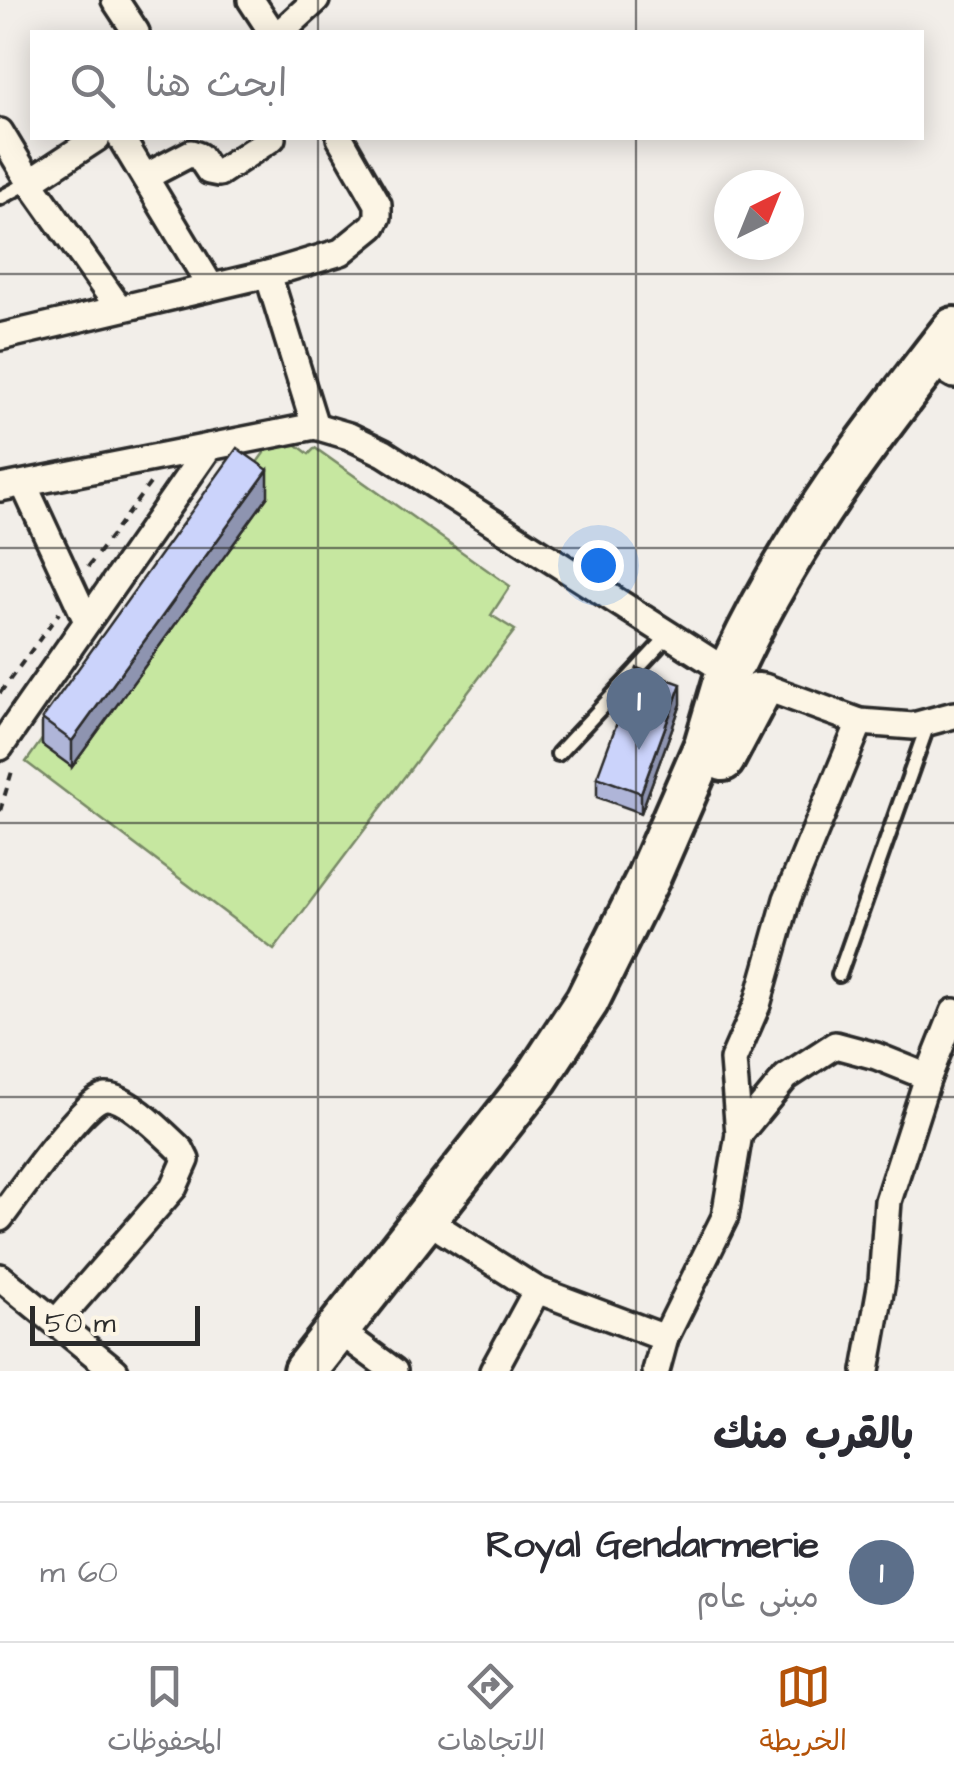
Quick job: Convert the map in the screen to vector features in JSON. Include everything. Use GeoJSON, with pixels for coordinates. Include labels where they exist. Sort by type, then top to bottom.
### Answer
{"type":"FeatureCollection","features":[{"type":"Feature","properties":{"kind":"highway"},"geometry":{"type":"LineString","coordinates":[[345,1357],[556,1091],[608,1013],[652,930],[726,751],[776,578],[823,501],[954,329]]}},
{"type":"Feature","properties":{"kind":"highway"},"geometry":{"type":"LineString","coordinates":[[305,1371],[537,1077],[587,1001],[630,920],[706,745],[745,677],[844,511],[952,371]]}},
{"type":"Feature","properties":{"kind":"street"},"geometry":{"type":"LineString","coordinates":[[115,0],[135,30]]}},
{"type":"Feature","properties":{"kind":"street"},"geometry":{"type":"LineString","coordinates":[[251,0],[271,30]]}},
{"type":"Feature","properties":{"kind":"street"},"geometry":{"type":"LineString","coordinates":[[283,30],[316,0]]}},
{"type":"Feature","properties":{"kind":"street"},"geometry":{"type":"LineString","coordinates":[[0,132],[30,182],[120,308]]}},
{"type":"Feature","properties":{"kind":"street"},"geometry":{"type":"LineString","coordinates":[[30,182],[95,140]]}},
{"type":"Feature","properties":{"kind":"street"},"geometry":{"type":"LineString","coordinates":[[122,140],[212,287]]}},
{"type":"Feature","properties":{"kind":"street"},"geometry":{"type":"LineString","coordinates":[[145,177],[191,153],[219,173],[269,140]]}},
{"type":"Feature","properties":{"kind":"street"},"geometry":{"type":"LineString","coordinates":[[0,337],[268,274],[341,252],[373,226],[378,217],[378,204],[341,140]]}},
{"type":"Feature","properties":{"kind":"street"},"geometry":{"type":"LineString","coordinates":[[268,274],[314,426]]}},
{"type":"Feature","properties":{"kind":"street"},"geometry":{"type":"LineString","coordinates":[[87,621],[12,486],[314,426],[349,436],[384,453],[670,634],[745,677],[860,722],[897,726],[942,718]]}},
{"type":"Feature","properties":{"kind":"street"},"geometry":{"type":"LineString","coordinates":[[0,746],[209,447]]}},
{"type":"Feature","properties":{"kind":"street"},"geometry":{"type":"LineString","coordinates":[[656,1371],[665,1338],[724,1216],[739,1134],[734,1060],[757,1005],[787,898],[860,722]]}},
{"type":"Feature","properties":{"kind":"street"},"geometry":{"type":"LineString","coordinates":[[866,1371],[882,1281],[888,1202],[928,1077],[954,1012]]}},
{"type":"Feature","properties":{"kind":"street"},"geometry":{"type":"LineString","coordinates":[[739,1134],[786,1077],[835,1045],[928,1077]]}},
{"type":"Feature","properties":{"kind":"street"},"geometry":{"type":"LineString","coordinates":[[0,1218],[76,1119],[96,1100],[121,1100],[181,1150],[186,1160],[174,1187],[57,1321]]}},
{"type":"Feature","properties":{"kind":"street"},"geometry":{"type":"LineString","coordinates":[[444,1232],[537,1290],[665,1338]]}},
{"type":"Feature","properties":{"kind":"street"},"geometry":{"type":"LineString","coordinates":[[0,1276],[115,1371]]}},
{"type":"Feature","properties":{"kind":"street"},"geometry":{"type":"LineString","coordinates":[[494,1371],[537,1290]]}},
{"type":"Feature","properties":{"kind":"street"},"geometry":{"type":"LineString","coordinates":[[345,1357],[394,1371]]}},
{"type":"Feature","properties":{"kind":"lane"},"geometry":{"type":"LineString","coordinates":[[0,198],[30,182]]}},
{"type":"Feature","properties":{"kind":"lane"},"geometry":{"type":"LineString","coordinates":[[558,754],[670,634]]}},
{"type":"Feature","properties":{"kind":"lane"},"geometry":{"type":"LineString","coordinates":[[840,975],[942,718]]}},
{"type":"Feature","properties":{"kind":"path"},"geometry":{"type":"LineString","coordinates":[[0,693],[154,478],[150,472]]}},
{"type":"Feature","properties":{"kind":"green space"},"geometry":{"type":"Polygon","coordinates":[[[293,442],[309,454],[315,448],[510,586],[491,615],[515,630],[274,950],[26,762],[239,463],[256,464],[269,446],[293,442]]]}},
{"type":"Feature","properties":{"kind":"building"},"geometry":{"type":"Polygon","coordinates":[[[237,448],[268,470],[72,741],[42,719],[237,448]]]}},
{"type":"Feature","properties":{"kind":"building"},"geometry":{"type":"Polygon","coordinates":[[[637,668],[681,684],[641,793],[597,777],[637,668]]]}},
{"type":"Feature","properties":{"kind":"place","name":"Royal Gendarmerie"},"geometry":{"type":"Point","coordinates":[639,750]}}]}
